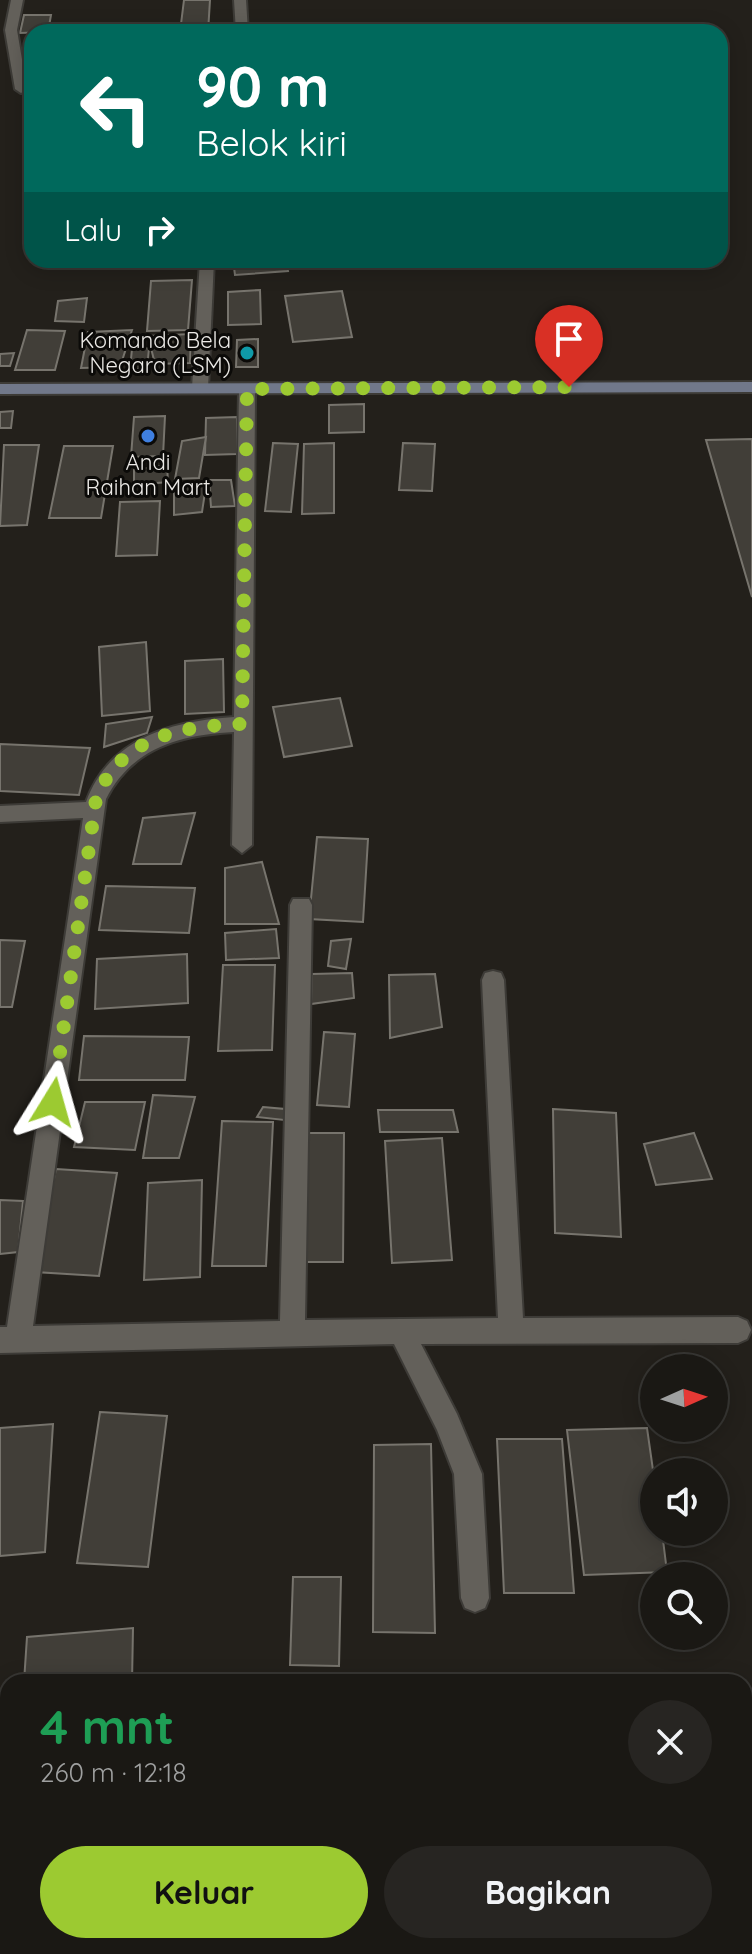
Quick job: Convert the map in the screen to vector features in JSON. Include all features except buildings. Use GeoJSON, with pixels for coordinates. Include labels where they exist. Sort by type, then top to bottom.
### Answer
{"type":"FeatureCollection","features":[{"type":"Feature","properties":{"kind":"main road"},"geometry":{"type":"LineString","coordinates":[[0,389],[752,387]]}},
{"type":"Feature","properties":{"kind":"street"},"geometry":{"type":"LineString","coordinates":[[17,0],[11,30],[21,89]]}},
{"type":"Feature","properties":{"kind":"street"},"geometry":{"type":"LineString","coordinates":[[240,0],[242,24]]}},
{"type":"Feature","properties":{"kind":"street"},"geometry":{"type":"LineString","coordinates":[[200,388],[207,268]]}},
{"type":"Feature","properties":{"kind":"street"},"geometry":{"type":"LineString","coordinates":[[242,845],[247,389]]}},
{"type":"Feature","properties":{"kind":"street"},"geometry":{"type":"LineString","coordinates":[[242,724],[192,727],[149,741],[110,771],[101,787],[9,1340],[292,1336],[401,1331],[738,1330]]}},
{"type":"Feature","properties":{"kind":"street"},"geometry":{"type":"LineString","coordinates":[[0,814],[95,809]]}},
{"type":"Feature","properties":{"kind":"street"},"geometry":{"type":"LineString","coordinates":[[292,1336],[301,905]]}},
{"type":"Feature","properties":{"kind":"street"},"geometry":{"type":"LineString","coordinates":[[493,980],[511,1331]]}},
{"type":"Feature","properties":{"kind":"street"},"geometry":{"type":"LineString","coordinates":[[401,1331],[448,1423],[468,1474],[475,1598]]}},
{"type":"Feature","properties":{"kind":"place","name":"Komando Bela Negara (LSM)"},"geometry":{"type":"Point","coordinates":[247,353]}},
{"type":"Feature","properties":{"kind":"place","name":"Andi Raihan Mart"},"geometry":{"type":"Point","coordinates":[148,436]}},
{"type":"Feature","properties":{"kind":"route"},"geometry":{"type":"LineString","coordinates":[[53,1102],[96,799],[101,787],[122,759],[164,734],[201,726],[242,724],[247,389],[569,387]]}}]}
